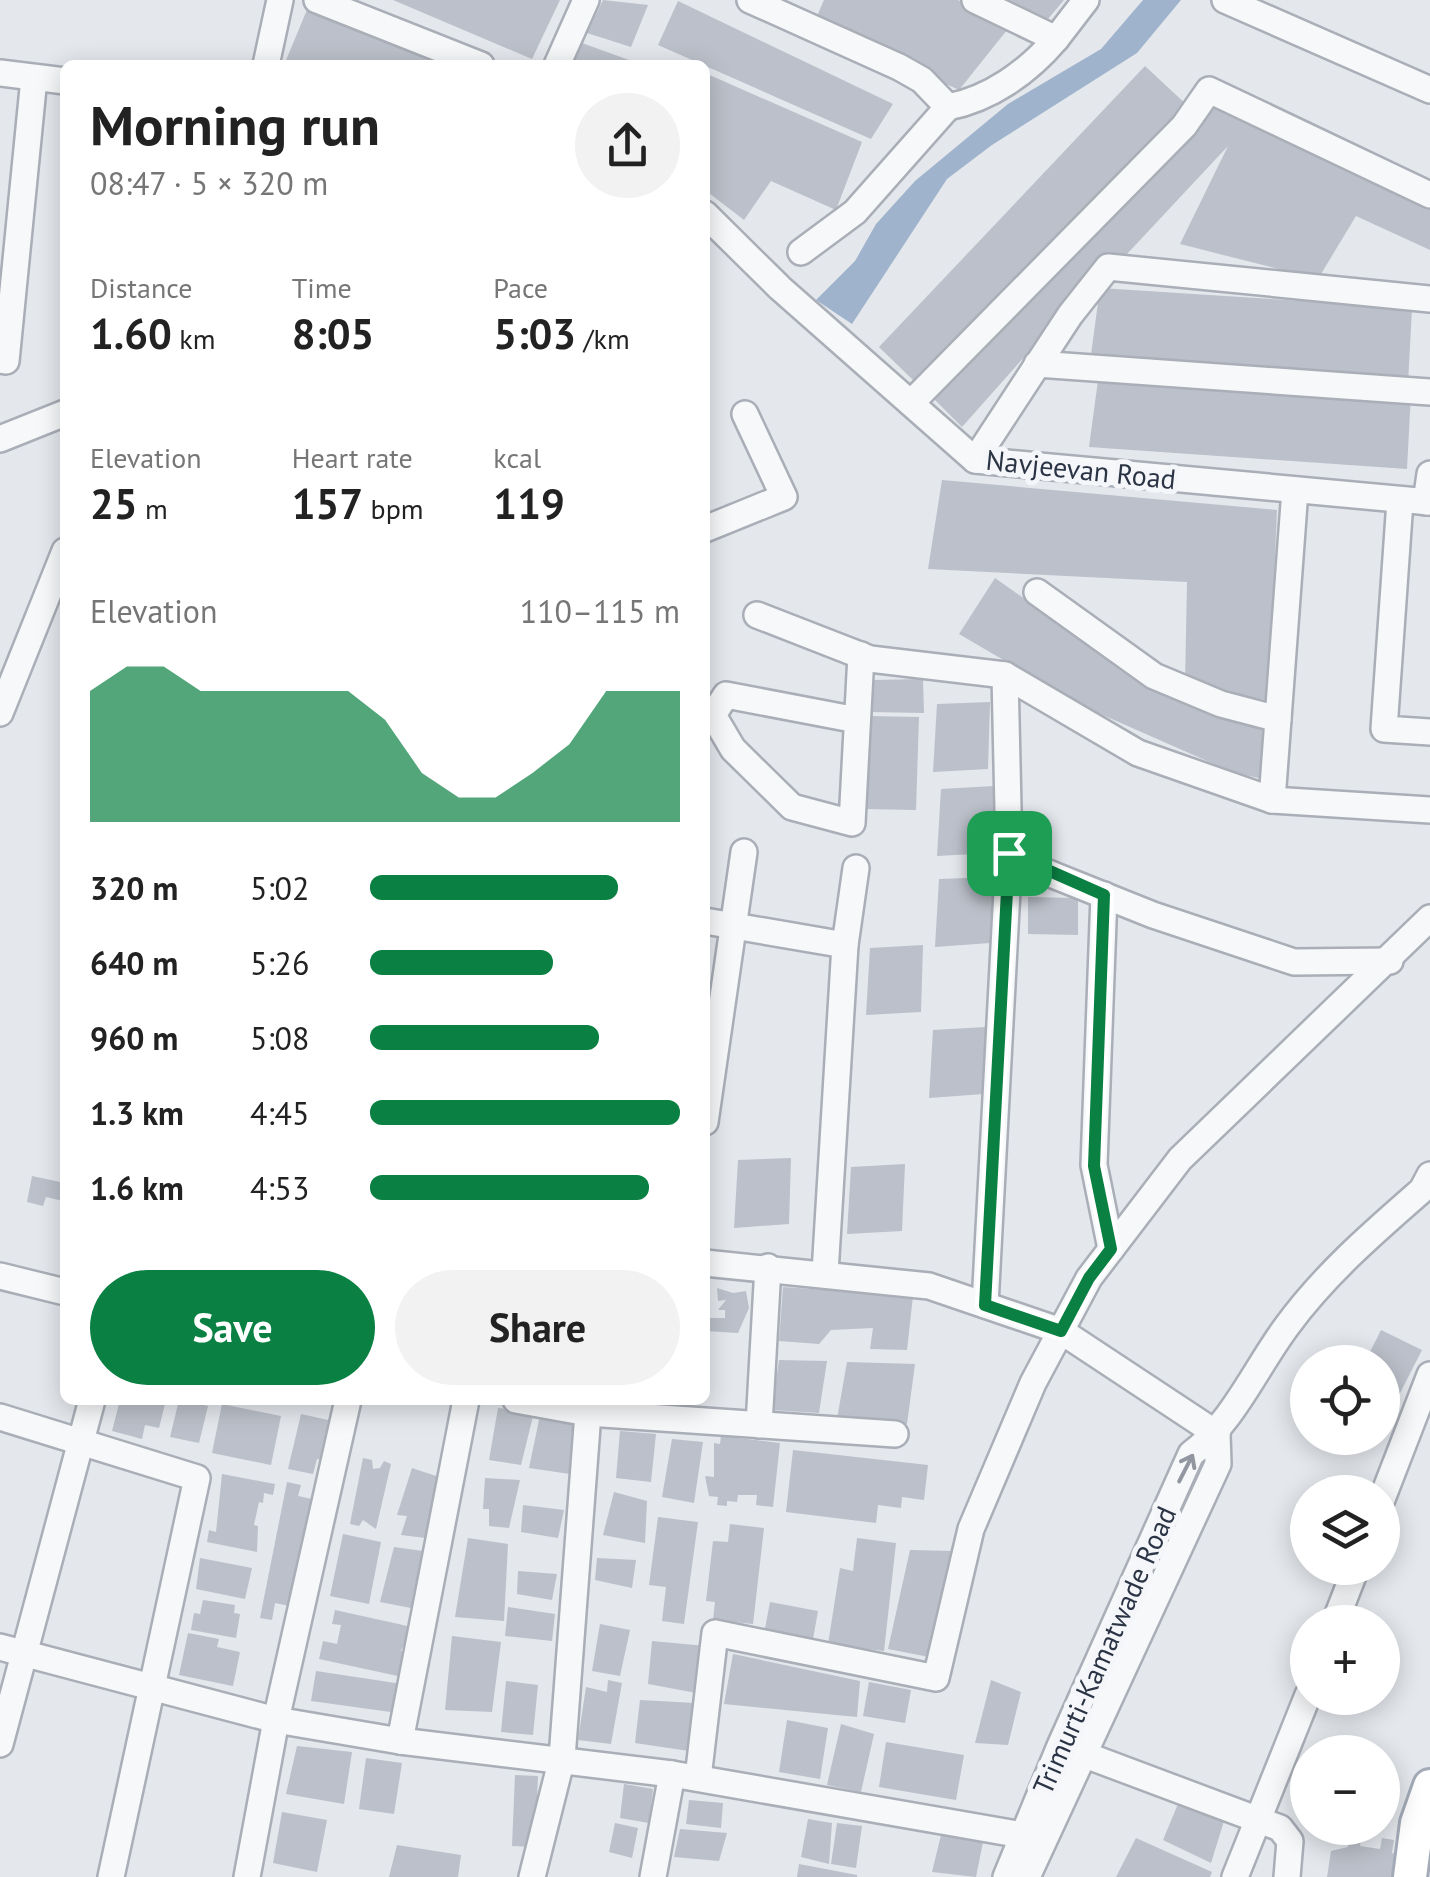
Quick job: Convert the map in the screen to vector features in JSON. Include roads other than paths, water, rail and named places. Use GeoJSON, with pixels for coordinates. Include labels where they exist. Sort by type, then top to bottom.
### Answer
{"type":"FeatureCollection","features":[{"type":"Feature","properties":{"kind":"main road"},"geometry":{"type":"LineString","coordinates":[[1410,1877],[1417,1823],[1430,1786]]}},
{"type":"Feature","properties":{"kind":"street"},"geometry":{"type":"LineString","coordinates":[[267,60],[280,0]]}},
{"type":"Feature","properties":{"kind":"street"},"geometry":{"type":"LineString","coordinates":[[317,0],[469,60]]}},
{"type":"Feature","properties":{"kind":"street"},"geometry":{"type":"LineString","coordinates":[[750,0],[899,67],[922,80],[948,107]]}},
{"type":"Feature","properties":{"kind":"street"},"geometry":{"type":"LineString","coordinates":[[975,0],[1056,39]]}},
{"type":"Feature","properties":{"kind":"street"},"geometry":{"type":"LineString","coordinates":[[801,252],[854,212],[948,107],[973,102],[1036,62],[1086,0]]}},
{"type":"Feature","properties":{"kind":"street"},"geometry":{"type":"LineString","coordinates":[[1226,0],[1430,90]]}},
{"type":"Feature","properties":{"kind":"street"},"geometry":{"type":"LineString","coordinates":[[559,60],[583,1]]}},
{"type":"Feature","properties":{"kind":"street"},"geometry":{"type":"LineString","coordinates":[[0,74],[60,81]]}},
{"type":"Feature","properties":{"kind":"street"},"geometry":{"type":"LineString","coordinates":[[0,360],[6,360],[34,78]]}},
{"type":"Feature","properties":{"kind":"street"},"geometry":{"type":"LineString","coordinates":[[911,403],[1184,126],[1209,90],[1430,195]]}},
{"type":"Feature","properties":{"kind":"street","name":"Navjeevan Road"},"geometry":{"type":"LineString","coordinates":[[710,219],[780,288],[976,460],[1419,502]]}},
{"type":"Feature","properties":{"kind":"street"},"geometry":{"type":"LineString","coordinates":[[976,460],[1037,364],[1108,268],[1430,299]]}},
{"type":"Feature","properties":{"kind":"street"},"geometry":{"type":"LineString","coordinates":[[1037,364],[1430,392]]}},
{"type":"Feature","properties":{"kind":"street"},"geometry":{"type":"LineString","coordinates":[[710,527],[784,497],[745,414]]}},
{"type":"Feature","properties":{"kind":"street"},"geometry":{"type":"LineString","coordinates":[[0,439],[60,415]]}},
{"type":"Feature","properties":{"kind":"street"},"geometry":{"type":"LineString","coordinates":[[1430,474],[1419,502],[1384,729],[1430,732]]}},
{"type":"Feature","properties":{"kind":"street"},"geometry":{"type":"LineString","coordinates":[[1272,800],[1295,490]]}},
{"type":"Feature","properties":{"kind":"street"},"geometry":{"type":"LineString","coordinates":[[0,713],[60,563]]}},
{"type":"Feature","properties":{"kind":"street"},"geometry":{"type":"LineString","coordinates":[[1036,592],[1154,676],[1221,704],[1278,720]]}},
{"type":"Feature","properties":{"kind":"street"},"geometry":{"type":"LineString","coordinates":[[757,616],[860,655],[1005,675],[1138,753],[1272,800],[1430,810]]}},
{"type":"Feature","properties":{"kind":"street"},"geometry":{"type":"LineString","coordinates":[[857,720],[726,695],[713,715],[733,749],[767,777],[792,807],[852,823],[857,720],[860,655]]}},
{"type":"Feature","properties":{"kind":"street"},"geometry":{"type":"LineString","coordinates":[[985,1305],[1009,853],[1005,675]]}},
{"type":"Feature","properties":{"kind":"street"},"geometry":{"type":"LineString","coordinates":[[710,1087],[744,852]]}},
{"type":"Feature","properties":{"kind":"street"},"geometry":{"type":"LineString","coordinates":[[1009,853],[1104,895],[1294,962],[1390,961]]}},
{"type":"Feature","properties":{"kind":"street"},"geometry":{"type":"LineString","coordinates":[[825,1272],[845,945],[856,868]]}},
{"type":"Feature","properties":{"kind":"street"},"geometry":{"type":"LineString","coordinates":[[1104,895],[1094,1166],[1111,1249]]}},
{"type":"Feature","properties":{"kind":"street"},"geometry":{"type":"LineString","coordinates":[[698,1778],[715,1633],[936,1678],[971,1529],[1033,1383],[1089,1278],[1180,1160],[1390,961],[1421,946],[1430,918]]}},
{"type":"Feature","properties":{"kind":"street"},"geometry":{"type":"LineString","coordinates":[[710,922],[845,945]]}},
{"type":"Feature","properties":{"kind":"street","name":"Trimurti-Kamatwade Road"},"geometry":{"type":"LineString","coordinates":[[1027,1877],[1031,1839],[1192,1454],[1217,1434],[1259,1366],[1312,1294],[1428,1188]]}},
{"type":"Feature","properties":{"kind":"street"},"geometry":{"type":"LineString","coordinates":[[710,1262],[928,1286],[985,1305],[1061,1331],[1217,1434]]}},
{"type":"Feature","properties":{"kind":"street"},"geometry":{"type":"LineString","coordinates":[[760,1425],[768,1267]]}},
{"type":"Feature","properties":{"kind":"street"},"geometry":{"type":"LineString","coordinates":[[0,1276],[60,1291]]}},
{"type":"Feature","properties":{"kind":"street"},"geometry":{"type":"LineString","coordinates":[[1391,1475],[1430,1375]]}},
{"type":"Feature","properties":{"kind":"street"},"geometry":{"type":"LineString","coordinates":[[0,1744],[12,1651],[83,1442],[91,1405]]}},
{"type":"Feature","properties":{"kind":"street"},"geometry":{"type":"LineString","coordinates":[[274,1877],[248,1874],[276,1720],[347,1405]]}},
{"type":"Feature","properties":{"kind":"street"},"geometry":{"type":"LineString","coordinates":[[400,1741],[465,1405]]}},
{"type":"Feature","properties":{"kind":"street"},"geometry":{"type":"LineString","coordinates":[[544,1405],[588,1413],[895,1434]]}},
{"type":"Feature","properties":{"kind":"street"},"geometry":{"type":"LineString","coordinates":[[532,1877],[562,1758],[588,1413]]}},
{"type":"Feature","properties":{"kind":"street"},"geometry":{"type":"LineString","coordinates":[[0,1417],[197,1478],[111,1877]]}},
{"type":"Feature","properties":{"kind":"street","name":"Trimurti-Kamatwade Road"},"geometry":{"type":"LineString","coordinates":[[1006,1877],[1080,1753],[1218,1464],[1217,1434]]}},
{"type":"Feature","properties":{"kind":"street"},"geometry":{"type":"LineString","coordinates":[[12,1651],[276,1720],[400,1741],[562,1758],[698,1778],[1031,1839]]}},
{"type":"Feature","properties":{"kind":"street"},"geometry":{"type":"LineString","coordinates":[[1235,1877],[1300,1715]]}},
{"type":"Feature","properties":{"kind":"street"},"geometry":{"type":"LineString","coordinates":[[1080,1753],[1287,1833],[1287,1877]]}},
{"type":"Feature","properties":{"kind":"street"},"geometry":{"type":"LineString","coordinates":[[653,1877],[672,1774]]}},
{"type":"Feature","properties":{"kind":"water"},"geometry":{"type":"Polygon","coordinates":[[[1143,0],[1181,0],[1137,53],[992,145],[947,179],[852,324],[816,300],[855,261],[876,224],[915,181],[1008,104],[1101,49],[1143,0]]]}}]}
